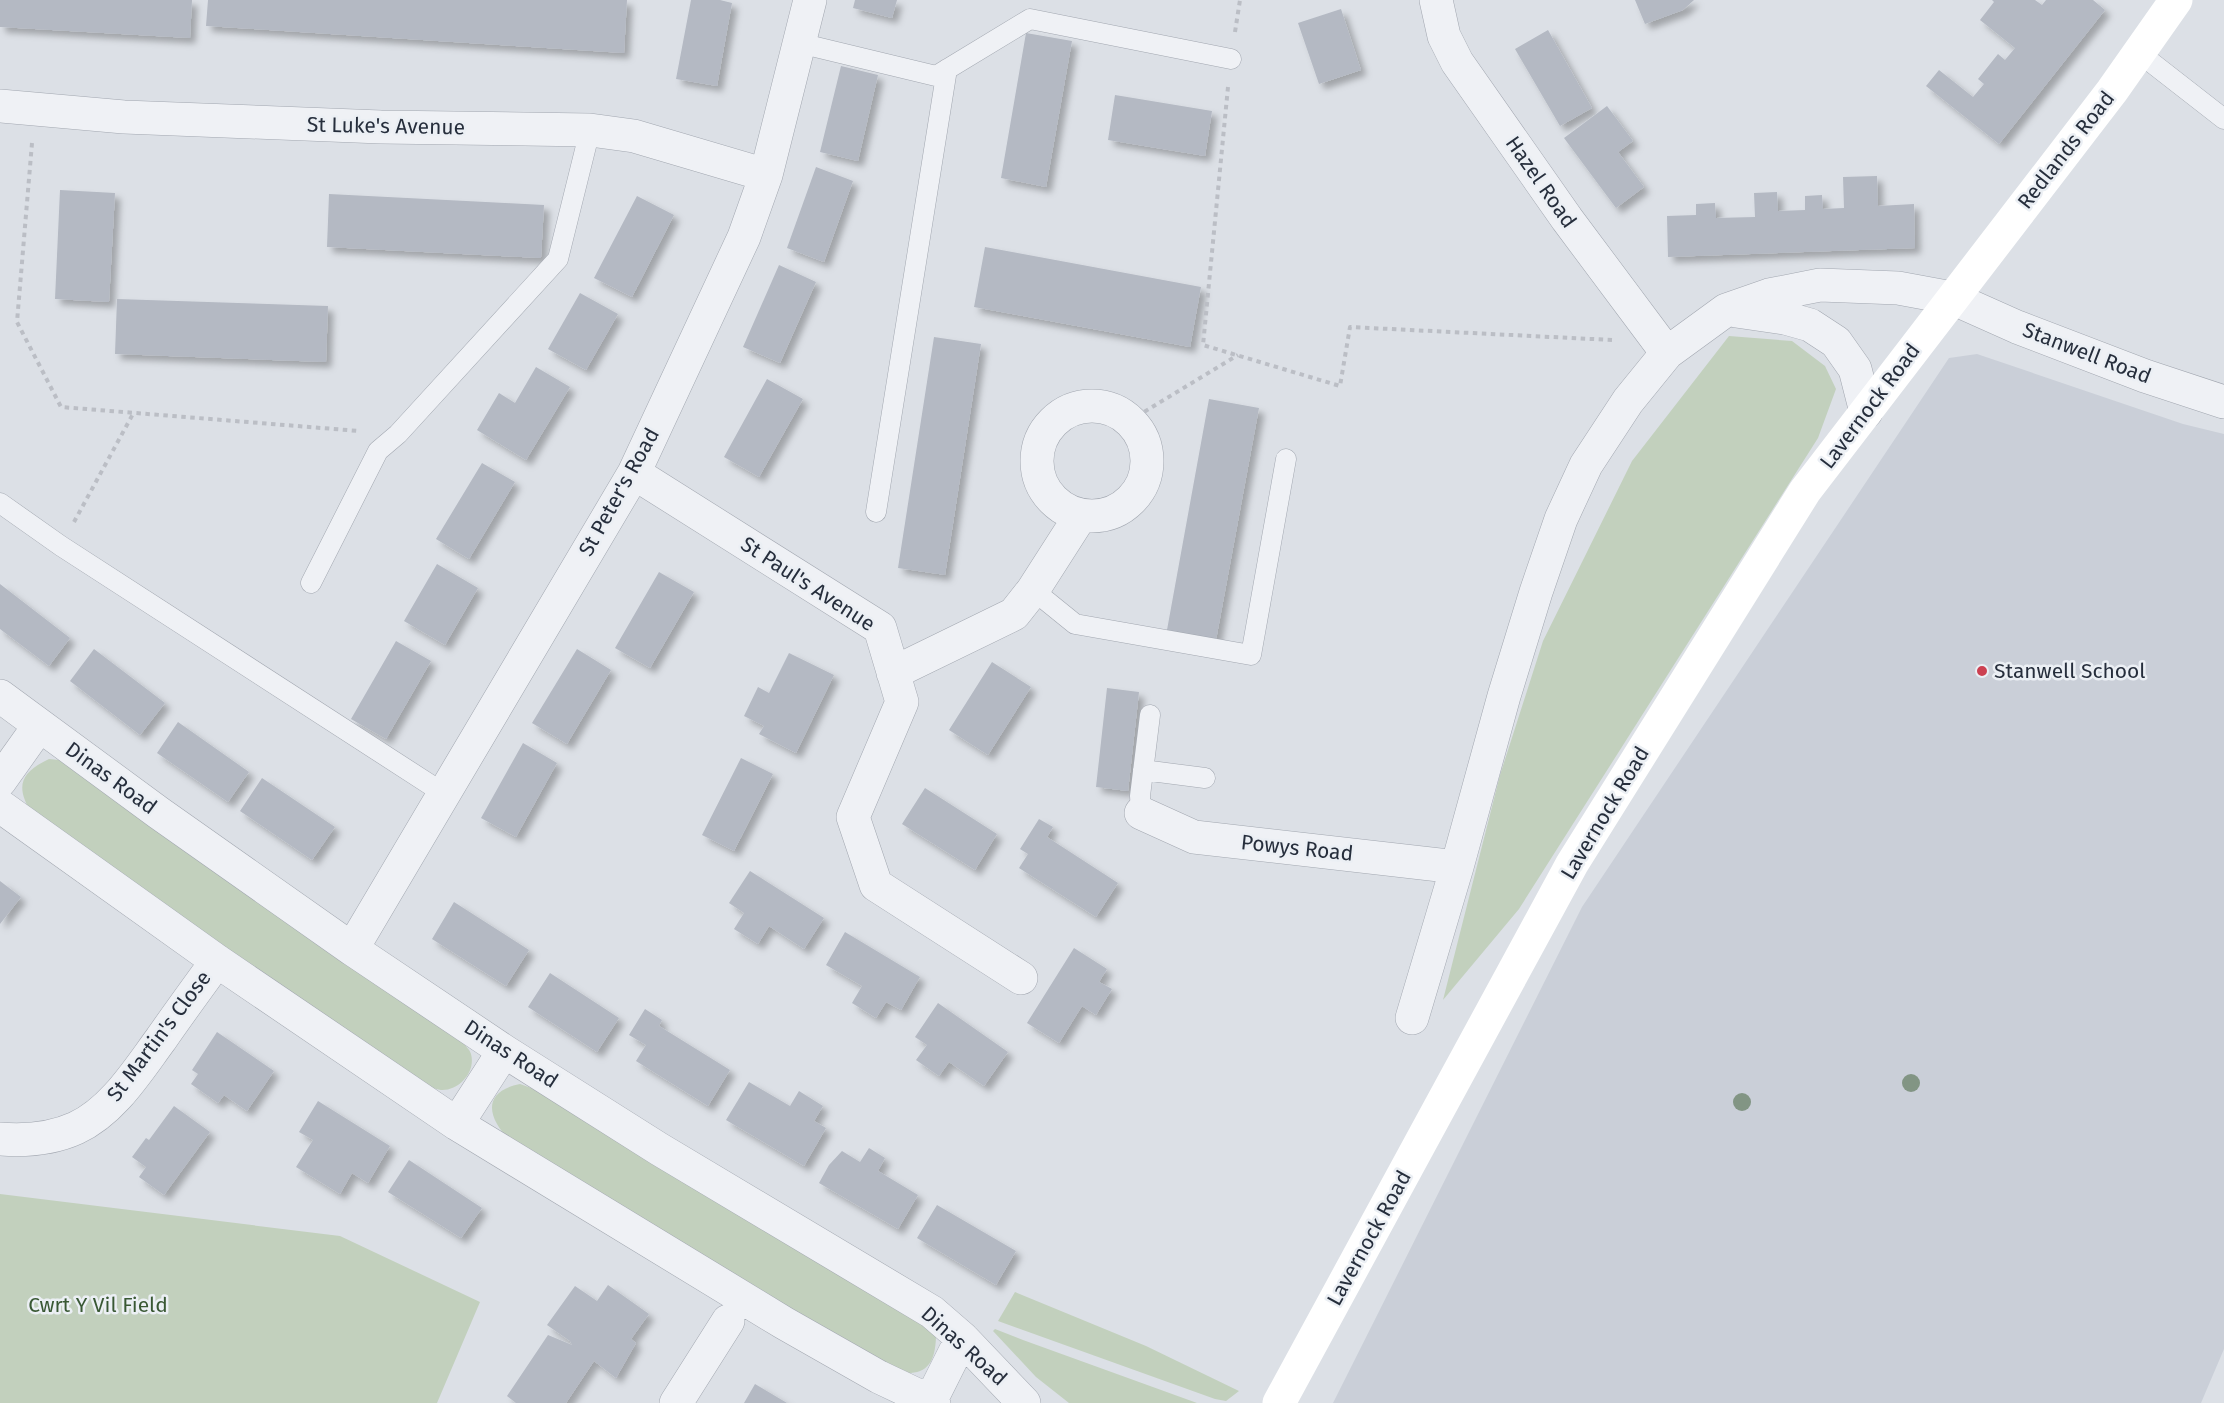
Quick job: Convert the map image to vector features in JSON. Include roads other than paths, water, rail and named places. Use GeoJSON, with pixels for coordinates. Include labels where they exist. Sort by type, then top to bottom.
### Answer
{"type":"FeatureCollection","features":[{"type":"Feature","properties":{"kind":"main road","name":"Redlands Road"},"geometry":{"type":"LineString","coordinates":[[1952,298],[2112,91],[2176,0]]}},
{"type":"Feature","properties":{"kind":"main road","name":"Lavernock Road"},"geometry":{"type":"LineString","coordinates":[[1279,1403],[1572,864],[1805,491],[1952,298]]}},
{"type":"Feature","properties":{"kind":"street","name":"St Peter's Road"},"geometry":{"type":"LineString","coordinates":[[352,949],[634,473],[744,237],[766,175],[810,0]]}},
{"type":"Feature","properties":{"kind":"street","name":"Hazel Road"},"geometry":{"type":"LineString","coordinates":[[1436,0],[1444,36],[1457,62],[1567,219],[1662,348]]}},
{"type":"Feature","properties":{"kind":"street","name":"St Luke's Avenue"},"geometry":{"type":"LineString","coordinates":[[0,106],[124,117],[381,127],[590,130],[634,136],[766,175]]}},
{"type":"Feature","properties":{"kind":"street"},"geometry":{"type":"LineString","coordinates":[[1412,1018],[1504,696],[1561,519],[1586,465],[1662,348],[1726,310],[1769,295],[1820,285],[1898,288],[1952,298]]}},
{"type":"Feature","properties":{"kind":"street","name":"Stanwell Road"},"geometry":{"type":"LineString","coordinates":[[1952,298],[2017,327],[2113,364],[2224,402]]}},
{"type":"Feature","properties":{"kind":"street"},"geometry":{"type":"LineString","coordinates":[[1726,310],[1793,320],[1810,325],[1836,342],[1856,369],[1866,412]]}},
{"type":"Feature","properties":{"kind":"street"},"geometry":{"type":"LineString","coordinates":[[1096,406],[1114,410],[1129,421],[1140,435],[1146,452],[1146,469],[1140,486],[1130,500],[1116,510],[1098,516],[1081,515],[1064,508],[1049,496],[1040,480],[1036,462],[1039,444],[1047,428],[1061,415],[1078,407],[1096,406]]}},
{"type":"Feature","properties":{"kind":"street","name":"St Paul's Avenue"},"geometry":{"type":"LineString","coordinates":[[634,473],[880,628],[902,702],[853,817],[876,885],[1021,978]]}},
{"type":"Feature","properties":{"kind":"street"},"geometry":{"type":"LineString","coordinates":[[893,673],[1014,614],[1033,590],[1081,515]]}},
{"type":"Feature","properties":{"kind":"street","name":"Dinas Road"},"geometry":{"type":"LineString","coordinates":[[0,696],[352,949],[504,1051],[659,1149],[932,1312],[962,1338],[1024,1403]]}},
{"type":"Feature","properties":{"kind":"street"},"geometry":{"type":"LineString","coordinates":[[0,781],[39,726]]}},
{"type":"Feature","properties":{"kind":"street"},"geometry":{"type":"LineString","coordinates":[[0,806],[217,961],[457,1124],[784,1323],[879,1377],[932,1402],[962,1338]]}},
{"type":"Feature","properties":{"kind":"street","name":"Powys Road"},"geometry":{"type":"LineString","coordinates":[[1141,813],[1194,837],[1457,867]]}},
{"type":"Feature","properties":{"kind":"street","name":"St Martin's Close"},"geometry":{"type":"LineString","coordinates":[[0,1139],[21,1140],[51,1137],[78,1128],[101,1111],[128,1084],[217,961]]}},
{"type":"Feature","properties":{"kind":"street"},"geometry":{"type":"LineString","coordinates":[[457,1124],[504,1051]]}},
{"type":"Feature","properties":{"kind":"street"},"geometry":{"type":"LineString","coordinates":[[676,1403],[728,1322]]}},
{"type":"Feature","properties":{"kind":"lane"},"geometry":{"type":"LineString","coordinates":[[799,43],[936,76],[1030,19],[1231,59]]}},
{"type":"Feature","properties":{"kind":"lane"},"geometry":{"type":"LineString","coordinates":[[2138,52],[2224,118]]}},
{"type":"Feature","properties":{"kind":"lane"},"geometry":{"type":"LineString","coordinates":[[876,512],[947,69]]}},
{"type":"Feature","properties":{"kind":"lane"},"geometry":{"type":"LineString","coordinates":[[311,583],[378,451],[398,434],[558,259],[590,130]]}},
{"type":"Feature","properties":{"kind":"lane"},"geometry":{"type":"LineString","coordinates":[[1033,590],[1075,624],[1251,655],[1286,459]]}},
{"type":"Feature","properties":{"kind":"lane"},"geometry":{"type":"LineString","coordinates":[[0,503],[61,546],[443,794]]}},
{"type":"Feature","properties":{"kind":"lane"},"geometry":{"type":"LineString","coordinates":[[1141,813],[1140,796],[1150,715]]}},
{"type":"Feature","properties":{"kind":"lane"},"geometry":{"type":"LineString","coordinates":[[1143,770],[1205,778]]}},
{"type":"Feature","properties":{"kind":"place","name":"Stanwell School"},"geometry":{"type":"Point","coordinates":[1982,671]}},
{"type":"Feature","properties":{"kind":"park label","name":"Cwrt Y Vil Field"},"geometry":{"type":"Point","coordinates":[98,1305]}}]}
